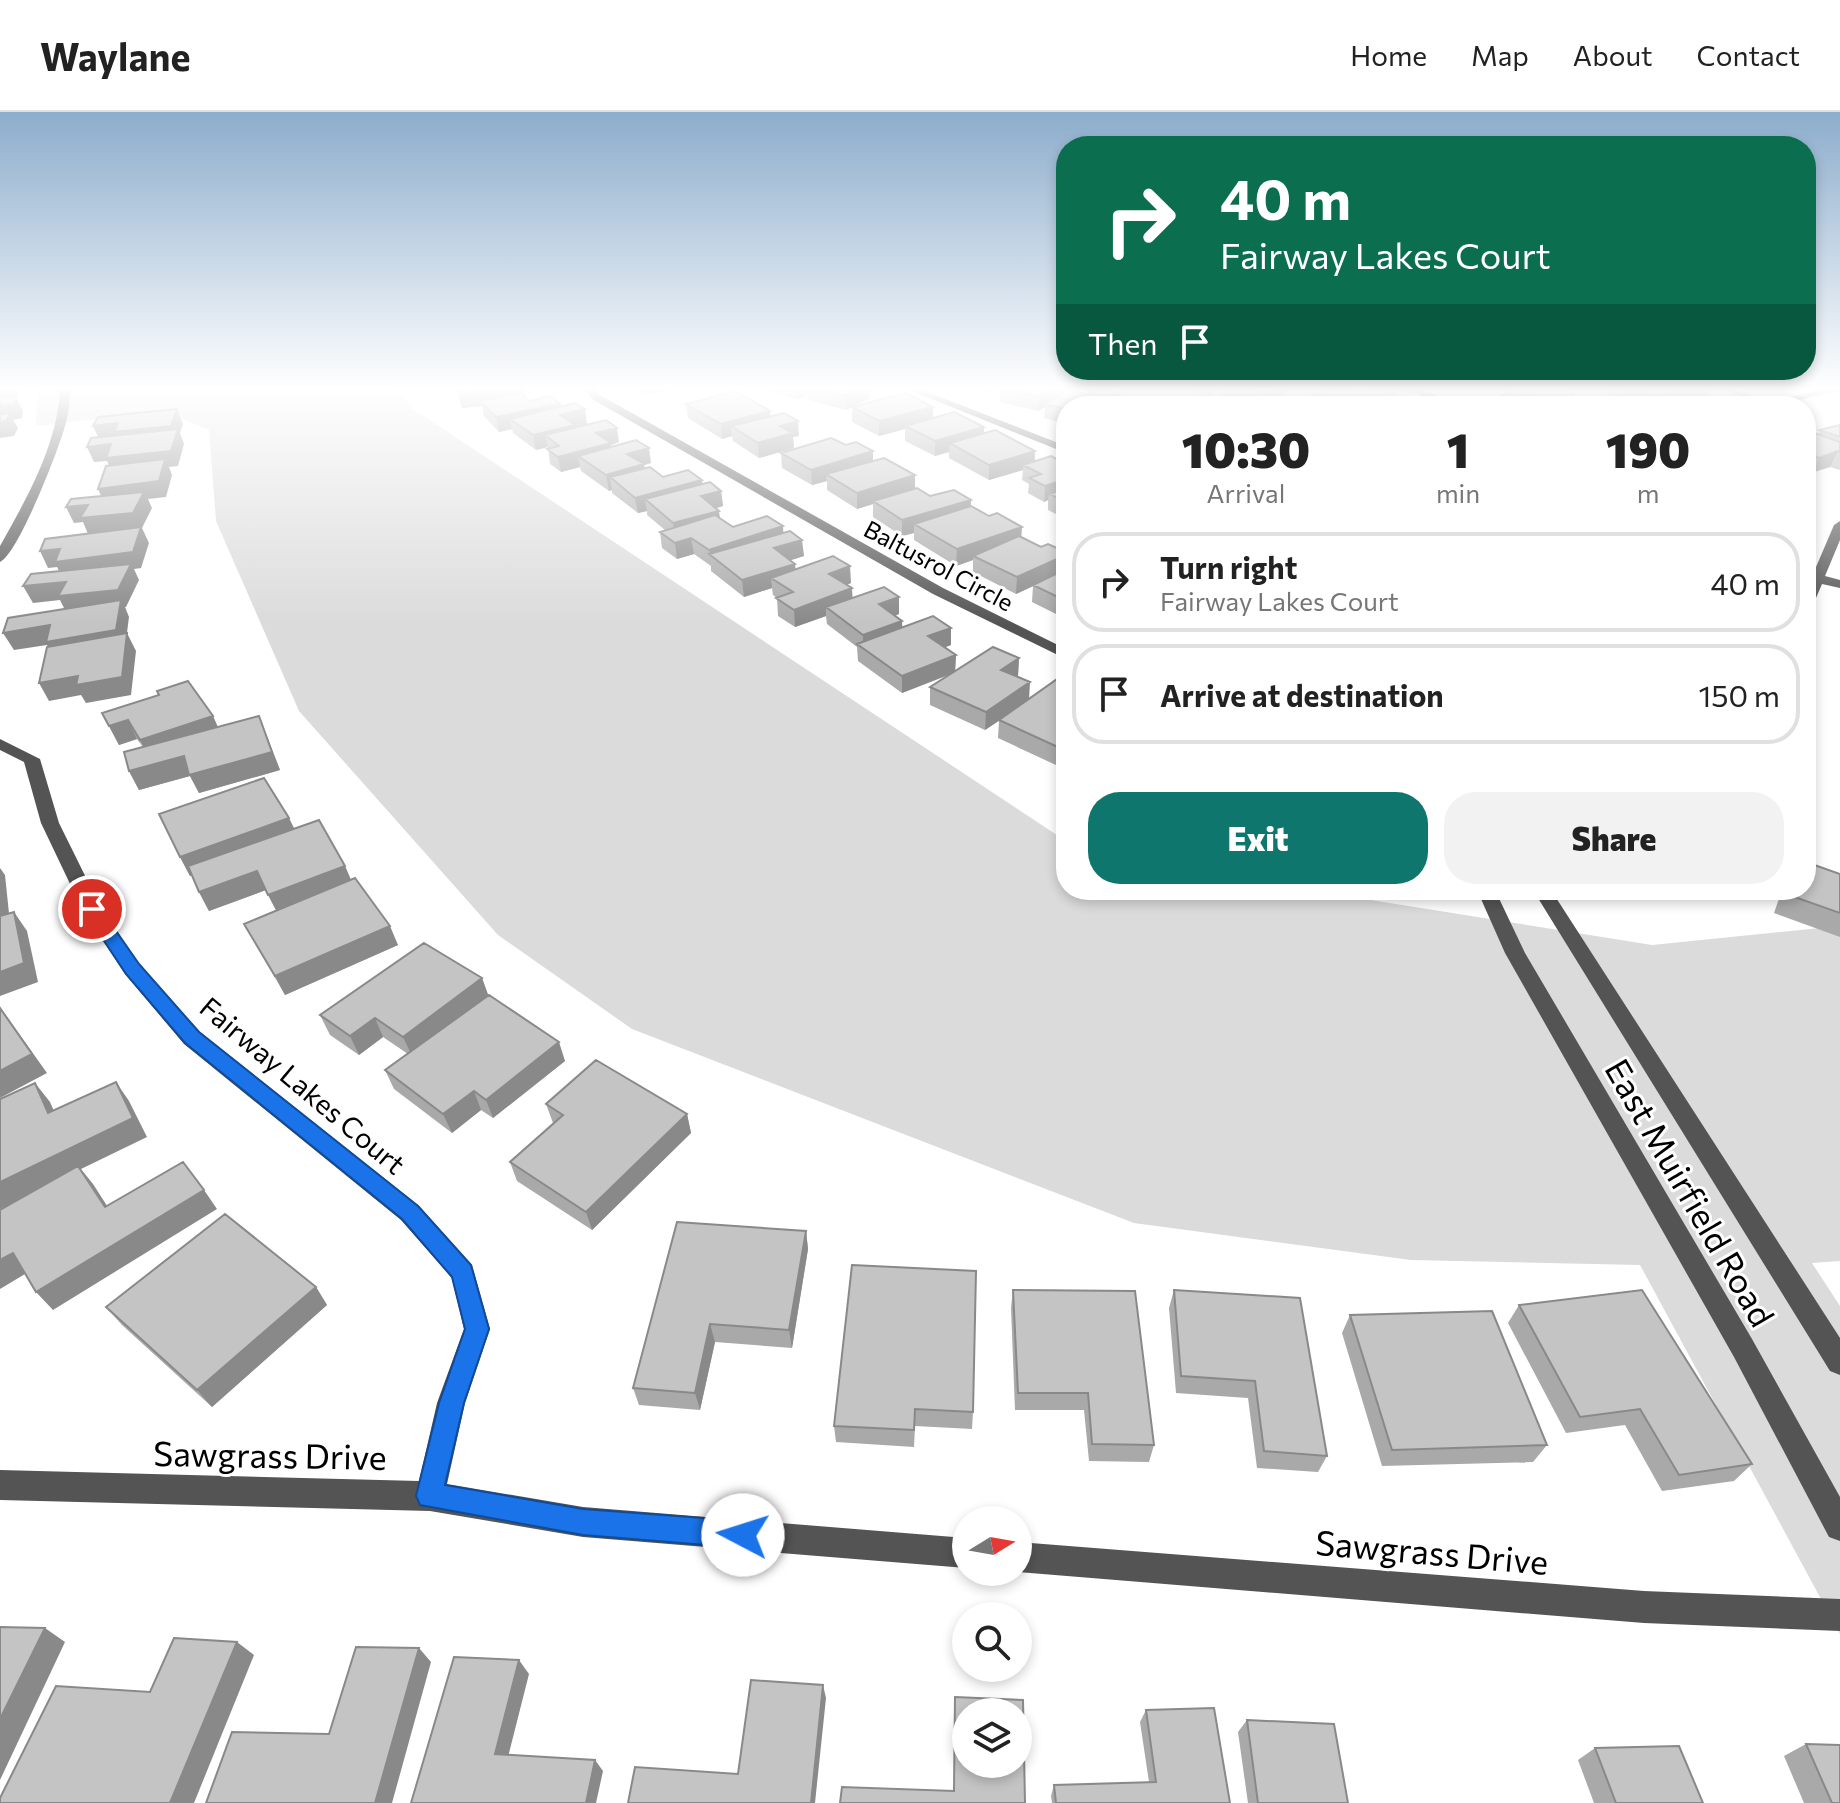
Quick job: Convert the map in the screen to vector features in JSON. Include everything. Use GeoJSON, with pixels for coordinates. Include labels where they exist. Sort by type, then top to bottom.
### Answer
{"type":"FeatureCollection","features":[{"type":"Feature","properties":{"kind":"street"},"geometry":{"type":"LineString","coordinates":[[0,558],[43,467]]}},
{"type":"Feature","properties":{"kind":"street","name":"Baltusrol Circle"},"geometry":{"type":"LineString","coordinates":[[719,467],[875,556],[1056,650]]}},
{"type":"Feature","properties":{"kind":"street"},"geometry":{"type":"LineString","coordinates":[[1816,568],[1840,525]]}},
{"type":"Feature","properties":{"kind":"street"},"geometry":{"type":"LineString","coordinates":[[1816,578],[1840,584]]}},
{"type":"Feature","properties":{"kind":"street","name":"Fairway Lakes Court"},"geometry":{"type":"LineString","coordinates":[[0,744],[32,759],[50,823],[92,909],[132,969],[182,1026],[410,1213],[463,1273],[477,1329],[451,1403],[430,1496]]}},
{"type":"Feature","properties":{"kind":"street","name":"East Muirfield Road"},"geometry":{"type":"LineString","coordinates":[[1491,900],[1522,965],[1743,1348],[1840,1526]]}},
{"type":"Feature","properties":{"kind":"street","name":"East Muirfield Road"},"geometry":{"type":"LineString","coordinates":[[1548,900],[1840,1362]]}},
{"type":"Feature","properties":{"kind":"street","name":"Sawgrass Drive"},"geometry":{"type":"LineString","coordinates":[[0,1485],[430,1496],[583,1522],[952,1552]]}},
{"type":"Feature","properties":{"kind":"street","name":"Sawgrass Drive"},"geometry":{"type":"LineString","coordinates":[[1032,1558],[1644,1607],[1840,1615]]}},
{"type":"Feature","properties":{"kind":"shaded area"},"geometry":{"type":"Polygon","coordinates":[[[212,467],[501,467],[1056,834],[1056,900],[1371,900],[1652,945],[1840,926],[1840,1261],[1812,1263],[1840,1306],[1840,1634],[1640,1265],[1411,1260],[1134,1223],[632,1029],[498,935],[299,711],[216,521],[212,467]]]}},
{"type":"Feature","properties":{"kind":"building"},"geometry":{"type":"Polygon","coordinates":[[[106,467],[163,467],[159,481],[98,489],[106,467]]]}},
{"type":"Feature","properties":{"kind":"building"},"geometry":{"type":"Polygon","coordinates":[[[594,467],[634,467],[606,475],[594,467]]]}},
{"type":"Feature","properties":{"kind":"building"},"geometry":{"type":"Polygon","coordinates":[[[650,467],[663,477],[688,470],[702,480],[635,498],[610,477],[650,467]]]}},
{"type":"Feature","properties":{"kind":"building"},"geometry":{"type":"Polygon","coordinates":[[[852,467],[900,467],[915,475],[857,493],[826,474],[852,467]]]}},
{"type":"Feature","properties":{"kind":"building"},"geometry":{"type":"Polygon","coordinates":[[[1027,467],[1056,467],[1056,482],[1045,486],[1029,478],[1041,474],[1027,467]]]}},
{"type":"Feature","properties":{"kind":"building"},"geometry":{"type":"Polygon","coordinates":[[[710,482],[721,491],[701,496],[719,511],[673,523],[645,499],[710,482]]]}},
{"type":"Feature","properties":{"kind":"building"},"geometry":{"type":"Polygon","coordinates":[[[917,488],[930,496],[954,490],[971,500],[902,520],[873,501],[917,488]]]}},
{"type":"Feature","properties":{"kind":"building"},"geometry":{"type":"Polygon","coordinates":[[[144,492],[133,513],[80,518],[88,505],[66,507],[71,499],[144,492]]]}},
{"type":"Feature","properties":{"kind":"building"},"geometry":{"type":"Polygon","coordinates":[[[971,506],[989,516],[997,513],[1022,527],[957,549],[914,524],[971,506]]]}},
{"type":"Feature","properties":{"kind":"building"},"geometry":{"type":"Polygon","coordinates":[[[715,515],[733,527],[767,516],[783,526],[709,550],[691,538],[675,543],[660,532],[715,515]]]}},
{"type":"Feature","properties":{"kind":"building"},"geometry":{"type":"Polygon","coordinates":[[[141,527],[133,552],[55,562],[60,549],[40,551],[45,539],[141,527]]]}},
{"type":"Feature","properties":{"kind":"building"},"geometry":{"type":"Polygon","coordinates":[[[790,531],[802,540],[774,548],[795,564],[742,580],[709,554],[790,531]]]}},
{"type":"Feature","properties":{"kind":"building"},"geometry":{"type":"Polygon","coordinates":[[[1019,536],[1041,547],[1048,544],[1056,548],[1056,559],[1017,577],[973,556],[1019,536]]]}},
{"type":"Feature","properties":{"kind":"building"},"geometry":{"type":"Polygon","coordinates":[[[833,556],[850,566],[829,574],[852,588],[794,610],[776,598],[793,592],[771,578],[833,556]]]}},
{"type":"Feature","properties":{"kind":"building"},"geometry":{"type":"Polygon","coordinates":[[[131,564],[118,590],[58,596],[66,582],[23,586],[31,574],[131,564]]]}},
{"type":"Feature","properties":{"kind":"building"},"geometry":{"type":"Polygon","coordinates":[[[1056,574],[1056,596],[1033,585],[1056,574]]]}},
{"type":"Feature","properties":{"kind":"building"},"geometry":{"type":"Polygon","coordinates":[[[884,587],[899,597],[879,604],[902,621],[863,635],[826,607],[884,587]]]}},
{"type":"Feature","properties":{"kind":"building"},"geometry":{"type":"Polygon","coordinates":[[[121,600],[116,630],[46,642],[50,625],[3,633],[8,618],[121,600]]]}},
{"type":"Feature","properties":{"kind":"building"},"geometry":{"type":"Polygon","coordinates":[[[933,616],[951,628],[928,636],[956,655],[902,676],[857,644],[933,616]]]}},
{"type":"Feature","properties":{"kind":"building"},"geometry":{"type":"Polygon","coordinates":[[[127,633],[122,677],[76,685],[78,676],[39,683],[47,647],[127,633]]]}},
{"type":"Feature","properties":{"kind":"building"},"geometry":{"type":"Polygon","coordinates":[[[993,647],[1019,658],[1001,670],[1030,682],[986,712],[930,687],[993,647]]]}},
{"type":"Feature","properties":{"kind":"building"},"geometry":{"type":"Polygon","coordinates":[[[1056,680],[1056,746],[999,720],[1056,680]]]}},
{"type":"Feature","properties":{"kind":"building"},"geometry":{"type":"Polygon","coordinates":[[[188,681],[213,716],[140,740],[128,720],[109,726],[102,713],[159,695],[157,691],[188,681]]]}},
{"type":"Feature","properties":{"kind":"building"},"geometry":{"type":"Polygon","coordinates":[[[259,716],[272,752],[189,775],[184,756],[129,771],[124,752],[259,716]]]}},
{"type":"Feature","properties":{"kind":"building"},"geometry":{"type":"Polygon","coordinates":[[[264,778],[289,818],[180,857],[159,814],[264,778]]]}},
{"type":"Feature","properties":{"kind":"building"},"geometry":{"type":"Polygon","coordinates":[[[319,820],[345,866],[268,895],[257,871],[199,892],[188,866],[319,820]]]}},
{"type":"Feature","properties":{"kind":"building"},"geometry":{"type":"Polygon","coordinates":[[[1816,866],[1840,874],[1840,913],[1803,900],[1816,900],[1816,866]]]}},
{"type":"Feature","properties":{"kind":"building"},"geometry":{"type":"Polygon","coordinates":[[[355,878],[390,926],[275,976],[244,924],[355,878]]]}},
{"type":"Feature","properties":{"kind":"building"},"geometry":{"type":"Polygon","coordinates":[[[14,912],[24,963],[0,972],[0,916],[14,912]]]}},
{"type":"Feature","properties":{"kind":"building"},"geometry":{"type":"Polygon","coordinates":[[[424,943],[482,978],[403,1037],[375,1018],[350,1036],[320,1015],[424,943]]]}},
{"type":"Feature","properties":{"kind":"building"},"geometry":{"type":"Polygon","coordinates":[[[489,995],[559,1042],[486,1100],[474,1091],[443,1114],[385,1070],[489,995]]]}},
{"type":"Feature","properties":{"kind":"building"},"geometry":{"type":"Polygon","coordinates":[[[0,1008],[32,1054],[0,1071],[0,1008]]]}},
{"type":"Feature","properties":{"kind":"building"},"geometry":{"type":"Polygon","coordinates":[[[596,1060],[687,1114],[586,1212],[510,1162],[563,1115],[546,1104],[596,1060]]]}},
{"type":"Feature","properties":{"kind":"building"},"geometry":{"type":"Polygon","coordinates":[[[116,1082],[133,1118],[0,1182],[0,1099],[35,1083],[48,1113],[116,1082]]]}},
{"type":"Feature","properties":{"kind":"building"},"geometry":{"type":"Polygon","coordinates":[[[183,1162],[204,1190],[36,1292],[13,1253],[0,1260],[0,1210],[78,1166],[105,1207],[183,1162]]]}},
{"type":"Feature","properties":{"kind":"building"},"geometry":{"type":"Polygon","coordinates":[[[225,1214],[316,1287],[197,1390],[106,1307],[225,1214]]]}},
{"type":"Feature","properties":{"kind":"building"},"geometry":{"type":"Polygon","coordinates":[[[677,1222],[806,1231],[789,1330],[710,1324],[695,1393],[633,1388],[677,1222]]]}},
{"type":"Feature","properties":{"kind":"building"},"geometry":{"type":"Polygon","coordinates":[[[852,1265],[976,1271],[973,1412],[915,1409],[914,1430],[834,1426],[852,1265]]]}},
{"type":"Feature","properties":{"kind":"building"},"geometry":{"type":"Polygon","coordinates":[[[1013,1290],[1135,1291],[1154,1445],[1092,1444],[1088,1393],[1018,1393],[1013,1290]]]}},
{"type":"Feature","properties":{"kind":"building"},"geometry":{"type":"Polygon","coordinates":[[[1174,1290],[1300,1298],[1327,1456],[1264,1451],[1255,1381],[1181,1376],[1174,1290]]]}},
{"type":"Feature","properties":{"kind":"building"},"geometry":{"type":"Polygon","coordinates":[[[1642,1290],[1752,1464],[1679,1475],[1640,1409],[1580,1417],[1519,1305],[1642,1290]]]}},
{"type":"Feature","properties":{"kind":"building"},"geometry":{"type":"Polygon","coordinates":[[[1492,1311],[1547,1445],[1392,1450],[1350,1315],[1492,1311]]]}},
{"type":"Feature","properties":{"kind":"building"},"geometry":{"type":"Polygon","coordinates":[[[0,1627],[45,1628],[0,1719],[0,1627]]]}},
{"type":"Feature","properties":{"kind":"building"},"geometry":{"type":"Polygon","coordinates":[[[174,1638],[237,1642],[170,1803],[0,1803],[56,1686],[150,1692],[174,1638]]]}},
{"type":"Feature","properties":{"kind":"building"},"geometry":{"type":"Polygon","coordinates":[[[356,1647],[419,1648],[375,1803],[206,1803],[232,1732],[329,1734],[356,1647]]]}},
{"type":"Feature","properties":{"kind":"building"},"geometry":{"type":"Polygon","coordinates":[[[454,1657],[519,1660],[495,1754],[595,1760],[586,1803],[411,1803],[454,1657]]]}},
{"type":"Feature","properties":{"kind":"building"},"geometry":{"type":"Polygon","coordinates":[[[751,1680],[823,1685],[811,1803],[628,1803],[635,1767],[738,1774],[751,1680]]]}},
{"type":"Feature","properties":{"kind":"building"},"geometry":{"type":"Polygon","coordinates":[[[1214,1708],[1230,1803],[1056,1803],[1054,1785],[1156,1782],[1146,1710],[1214,1708]]]}},
{"type":"Feature","properties":{"kind":"building"},"geometry":{"type":"Polygon","coordinates":[[[1247,1720],[1334,1724],[1348,1803],[1258,1803],[1247,1720]]]}},
{"type":"Feature","properties":{"kind":"building"},"geometry":{"type":"Polygon","coordinates":[[[1806,1744],[1840,1745],[1840,1803],[1832,1803],[1806,1744]]]}},
{"type":"Feature","properties":{"kind":"building"},"geometry":{"type":"Polygon","coordinates":[[[1679,1746],[1703,1803],[1616,1803],[1595,1748],[1679,1746]]]}},
{"type":"Feature","properties":{"kind":"building"},"geometry":{"type":"Polygon","coordinates":[[[954,1778],[1025,1778],[1025,1803],[840,1803],[842,1787],[954,1791],[954,1778]]]}},
{"type":"Feature","properties":{"kind":"route"},"geometry":{"type":"LineString","coordinates":[[92,909],[132,969],[192,1038],[410,1213],[463,1273],[473,1303],[477,1329],[451,1403],[430,1496],[583,1522],[743,1535]]}}]}
